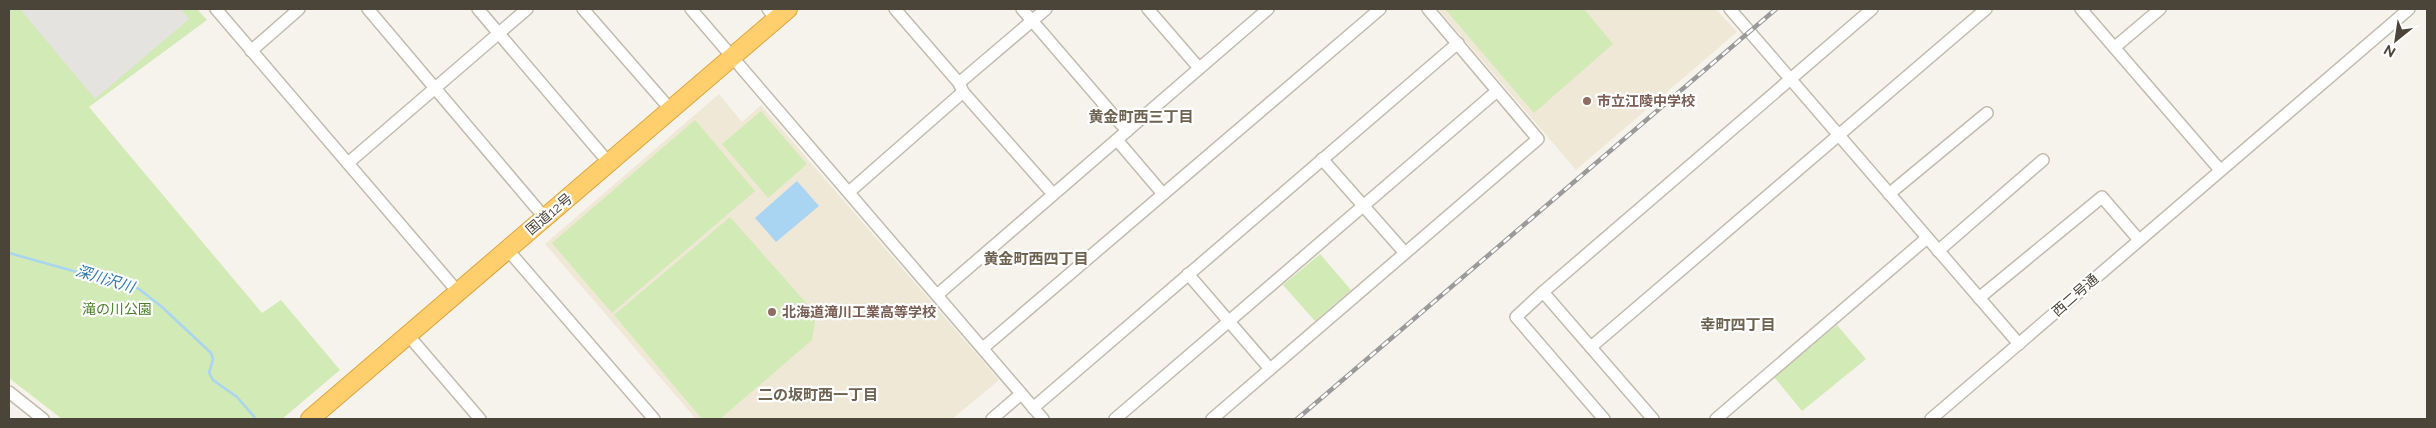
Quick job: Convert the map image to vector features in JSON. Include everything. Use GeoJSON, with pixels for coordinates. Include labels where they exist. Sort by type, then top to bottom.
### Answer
{"type":"FeatureCollection","features":[{"type":"Feature","properties":{"kind":"highway","name":"国道12号"},"geometry":{"type":"LineString","coordinates":[[310,419],[733,56],[777,12]]}},
{"type":"Feature","properties":{"kind":"street"},"geometry":{"type":"LineString","coordinates":[[216,9],[458,292]]}},
{"type":"Feature","properties":{"kind":"street"},"geometry":{"type":"LineString","coordinates":[[251,51],[299,9]]}},
{"type":"Feature","properties":{"kind":"street"},"geometry":{"type":"LineString","coordinates":[[368,9],[544,217]]}},
{"type":"Feature","properties":{"kind":"street"},"geometry":{"type":"LineString","coordinates":[[478,9],[610,163]]}},
{"type":"Feature","properties":{"kind":"street"},"geometry":{"type":"LineString","coordinates":[[348,163],[434,87],[527,9]]}},
{"type":"Feature","properties":{"kind":"street"},"geometry":{"type":"LineString","coordinates":[[583,9],[671,110]]}},
{"type":"Feature","properties":{"kind":"street"},"geometry":{"type":"LineString","coordinates":[[691,9],[1043,419]]}},
{"type":"Feature","properties":{"kind":"street"},"geometry":{"type":"LineString","coordinates":[[895,9],[1053,194]]}},
{"type":"Feature","properties":{"kind":"street"},"geometry":{"type":"LineString","coordinates":[[1022,9],[1127,131]]}},
{"type":"Feature","properties":{"kind":"street"},"geometry":{"type":"LineString","coordinates":[[849,192],[1046,9]]}},
{"type":"Feature","properties":{"kind":"street"},"geometry":{"type":"LineString","coordinates":[[1148,9],[1199,68]]}},
{"type":"Feature","properties":{"kind":"street"},"geometry":{"type":"LineString","coordinates":[[937,295],[1268,9]]}},
{"type":"Feature","properties":{"kind":"street"},"geometry":{"type":"LineString","coordinates":[[983,348],[1380,9]]}},
{"type":"Feature","properties":{"kind":"street"},"geometry":{"type":"LineString","coordinates":[[1212,419],[1538,139],[1428,9]]}},
{"type":"Feature","properties":{"kind":"street"},"geometry":{"type":"LineString","coordinates":[[1730,9],[2019,344]]}},
{"type":"Feature","properties":{"kind":"street"},"geometry":{"type":"LineString","coordinates":[[1604,419],[1516,317],[1872,9]]}},
{"type":"Feature","properties":{"kind":"street"},"geometry":{"type":"LineString","coordinates":[[1591,347],[1986,9]]}},
{"type":"Feature","properties":{"kind":"street"},"geometry":{"type":"LineString","coordinates":[[2081,9],[2220,170]]}},
{"type":"Feature","properties":{"kind":"street"},"geometry":{"type":"LineString","coordinates":[[2115,47],[2160,9]]}},
{"type":"Feature","properties":{"kind":"street","name":"西二号通"},"geometry":{"type":"LineString","coordinates":[[1931,419],[2409,9]]}},
{"type":"Feature","properties":{"kind":"street"},"geometry":{"type":"LineString","coordinates":[[1033,408],[1458,43]]}},
{"type":"Feature","properties":{"kind":"street"},"geometry":{"type":"LineString","coordinates":[[1115,419],[1497,91]]}},
{"type":"Feature","properties":{"kind":"street"},"geometry":{"type":"LineString","coordinates":[[1889,194],[1987,113]]}},
{"type":"Feature","properties":{"kind":"street"},"geometry":{"type":"LineString","coordinates":[[1117,140],[1163,194]]}},
{"type":"Feature","properties":{"kind":"street"},"geometry":{"type":"LineString","coordinates":[[1322,159],[1405,253]]}},
{"type":"Feature","properties":{"kind":"street"},"geometry":{"type":"LineString","coordinates":[[1938,251],[2043,160]]}},
{"type":"Feature","properties":{"kind":"street"},"geometry":{"type":"LineString","coordinates":[[1979,298],[2102,197],[2139,240]]}},
{"type":"Feature","properties":{"kind":"street"},"geometry":{"type":"LineString","coordinates":[[1716,419],[1927,238]]}},
{"type":"Feature","properties":{"kind":"street"},"geometry":{"type":"LineString","coordinates":[[507,249],[654,419]]}},
{"type":"Feature","properties":{"kind":"street"},"geometry":{"type":"LineString","coordinates":[[1188,274],[1270,369]]}},
{"type":"Feature","properties":{"kind":"street"},"geometry":{"type":"LineString","coordinates":[[1544,292],[1653,419]]}},
{"type":"Feature","properties":{"kind":"street"},"geometry":{"type":"LineString","coordinates":[[408,335],[480,419]]}},
{"type":"Feature","properties":{"kind":"street"},"geometry":{"type":"LineString","coordinates":[[9,392],[43,419]]}},
{"type":"Feature","properties":{"kind":"street"},"geometry":{"type":"LineString","coordinates":[[992,419],[1021,394]]}},
{"type":"Feature","properties":{"kind":"shaded area"},"geometry":{"type":"Polygon","coordinates":[[[20,9],[181,9],[189,19],[95,99],[20,9]]]}},
{"type":"Feature","properties":{"kind":"shaded area","name":"市立江陵中学校"},"geometry":{"type":"Polygon","coordinates":[[[1438,9],[1716,9],[1737,32],[1576,170],[1438,9]]]}},
{"type":"Feature","properties":{"kind":"shaded area","name":"北海道滝川工業高等学校"},"geometry":{"type":"Polygon","coordinates":[[[719,94],[742,122],[761,105],[999,380],[952,419],[696,419],[545,244],[719,94]]]}},
{"type":"Feature","properties":{"kind":"green space","name":"滝の川公園"},"geometry":{"type":"Polygon","coordinates":[[[9,9],[197,9],[207,20],[89,107],[262,313],[281,300],[340,370],[282,419],[62,419],[9,378],[9,9]]]}},
{"type":"Feature","properties":{"kind":"green space"},"geometry":{"type":"Polygon","coordinates":[[[1445,9],[1584,9],[1613,44],[1534,113],[1445,9]]]}},
{"type":"Feature","properties":{"kind":"green space"},"geometry":{"type":"Polygon","coordinates":[[[761,111],[807,164],[768,198],[722,144],[761,111]]]}},
{"type":"Feature","properties":{"kind":"green space"},"geometry":{"type":"Polygon","coordinates":[[[695,120],[755,191],[612,313],[552,243],[695,120]]]}},
{"type":"Feature","properties":{"kind":"green space"},"geometry":{"type":"Polygon","coordinates":[[[730,217],[816,314],[812,340],[720,419],[702,419],[614,315],[730,217]]]}},
{"type":"Feature","properties":{"kind":"green space"},"geometry":{"type":"Polygon","coordinates":[[[1320,254],[1351,290],[1315,321],[1283,285],[1320,254]]]}},
{"type":"Feature","properties":{"kind":"green space"},"geometry":{"type":"Polygon","coordinates":[[[1837,325],[1866,359],[1802,411],[1774,377],[1837,325]]]}},
{"type":"Feature","properties":{"kind":"water"},"geometry":{"type":"Polygon","coordinates":[[[797,181],[819,206],[776,242],[755,218],[797,181]]]}},
{"type":"Feature","properties":{"kind":"waterway","name":"深川沢川"},"geometry":{"type":"LineString","coordinates":[[9,253],[84,274],[119,281],[139,289],[162,307],[211,353],[213,359],[209,373],[213,380],[237,397],[256,419]]}},
{"type":"Feature","properties":{"kind":"railway"},"geometry":{"type":"LineString","coordinates":[[1297,419],[1776,9]]}},
{"type":"Feature","properties":{"kind":"place","name":"市立江陵中学校"},"geometry":{"type":"Point","coordinates":[1587,101]}},
{"type":"Feature","properties":{"kind":"place","name":"北海道滝川工業高等学校"},"geometry":{"type":"Point","coordinates":[772,312]}},
{"type":"Feature","properties":{"kind":"district","name":"黄金町西三丁目"},"geometry":{"type":"Point","coordinates":[1141,117]}},
{"type":"Feature","properties":{"kind":"district","name":"黄金町西四丁目"},"geometry":{"type":"Point","coordinates":[1036,259]}},
{"type":"Feature","properties":{"kind":"district","name":"幸町四丁目"},"geometry":{"type":"Point","coordinates":[1738,325]}},
{"type":"Feature","properties":{"kind":"district","name":"二の坂町西一丁目"},"geometry":{"type":"Point","coordinates":[818,395]}}]}
